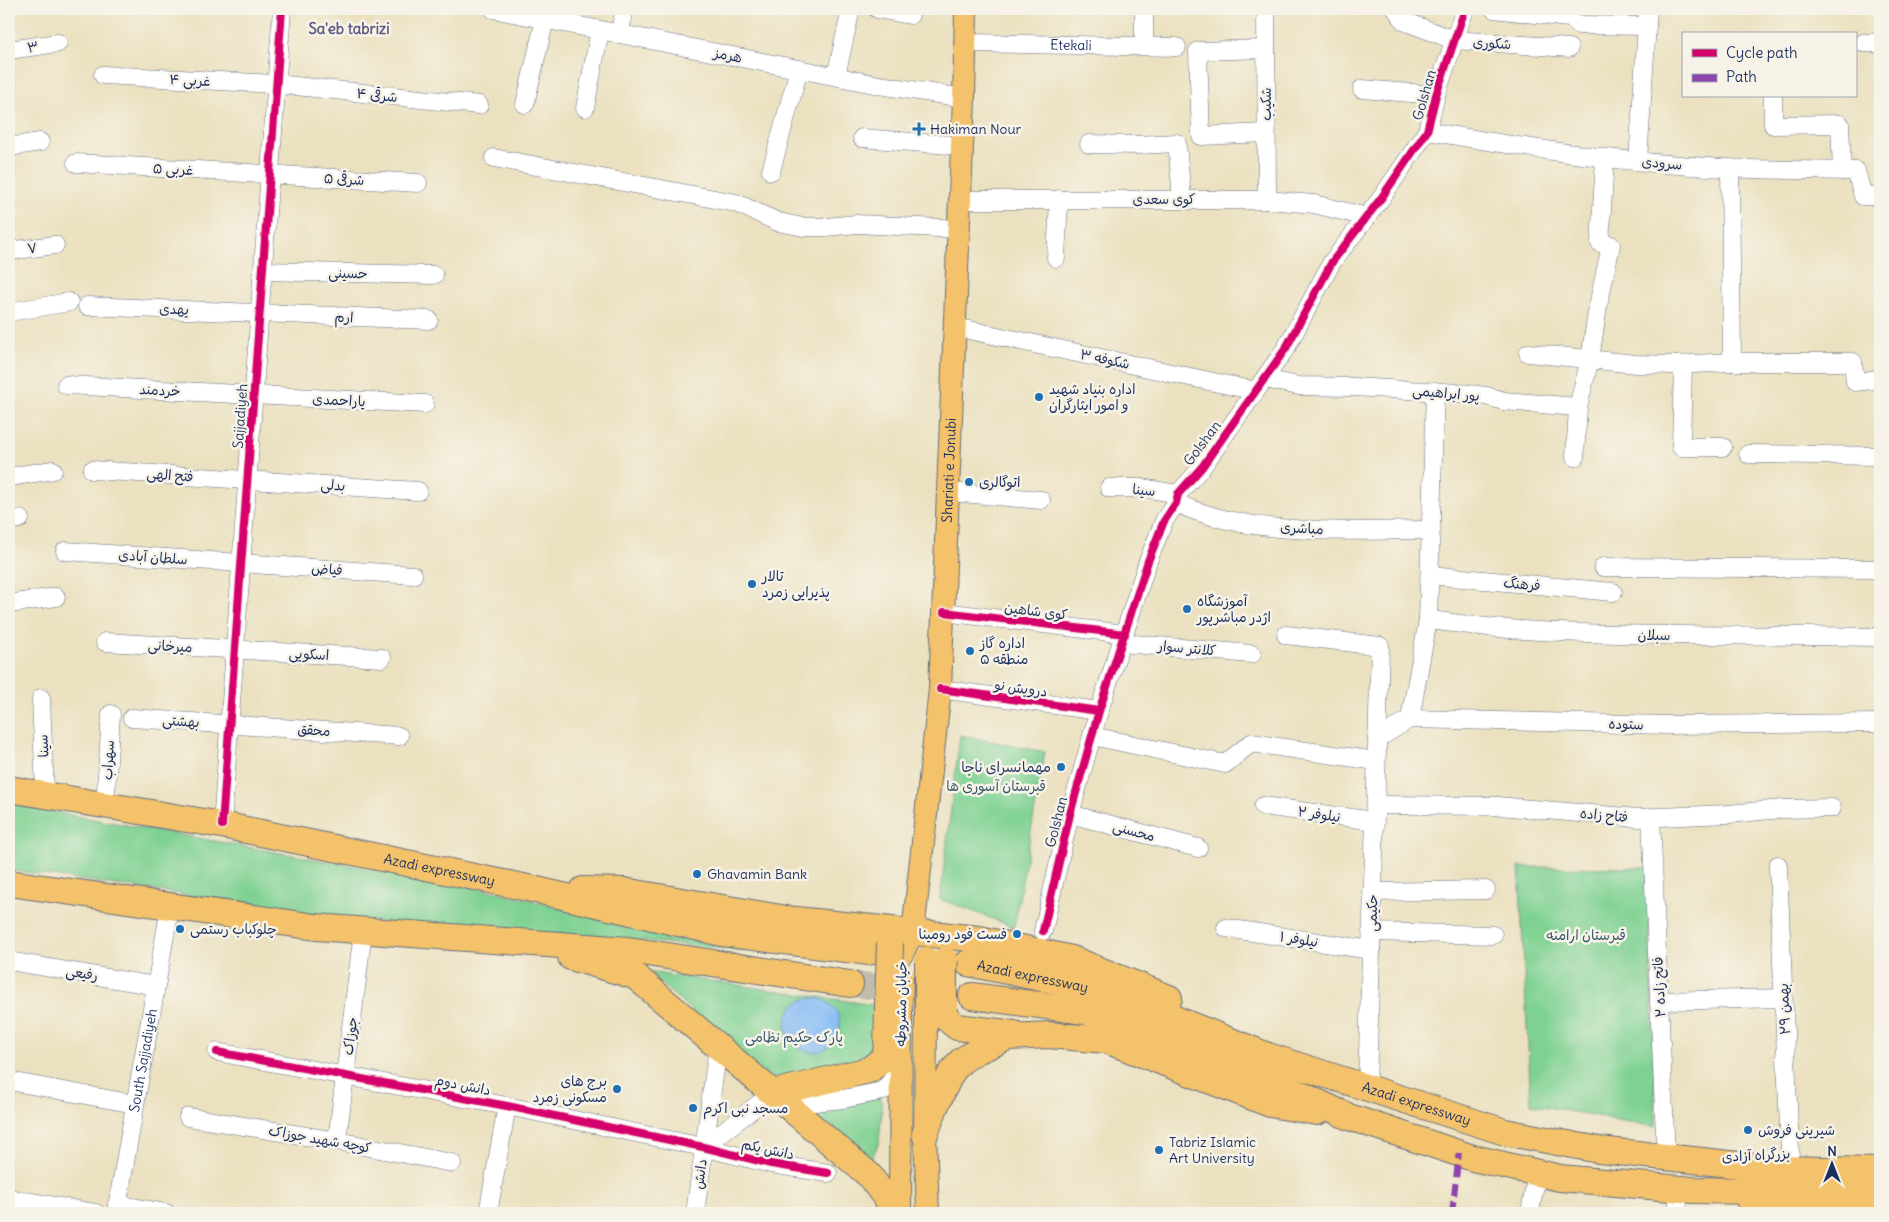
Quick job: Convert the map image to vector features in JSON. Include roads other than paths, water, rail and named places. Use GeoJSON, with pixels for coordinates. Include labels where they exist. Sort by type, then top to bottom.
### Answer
{"type":"FeatureCollection","features":[{"type":"Feature","properties":{"kind":"highway","name":"Azadi expressway"},"geometry":{"type":"LineString","coordinates":[[9,789],[222,826],[528,888],[722,933],[893,942],[979,939],[1072,959],[1274,1040],[1328,1075]]}},
{"type":"Feature","properties":{"kind":"highway"},"geometry":{"type":"LineString","coordinates":[[9,884],[316,927],[628,950],[850,984]]}},
{"type":"Feature","properties":{"kind":"highway"},"geometry":{"type":"LineString","coordinates":[[979,939],[959,948],[946,960],[935,1012],[957,1027],[1026,1036]]}},
{"type":"Feature","properties":{"kind":"highway"},"geometry":{"type":"LineString","coordinates":[[773,1093],[869,1070],[883,1059],[887,1050],[894,1008],[893,942]]}},
{"type":"Feature","properties":{"kind":"highway"},"geometry":{"type":"LineString","coordinates":[[525,943],[635,976],[869,1175],[899,1213]]}},
{"type":"Feature","properties":{"kind":"highway","name":"Azadi expressway"},"geometry":{"type":"LineString","coordinates":[[946,960],[1086,987],[1138,1004],[1268,1056],[1505,1132],[1599,1150],[1777,1169],[1880,1171]]}},
{"type":"Feature","properties":{"kind":"highway","name":"Azadi expressway"},"geometry":{"type":"LineString","coordinates":[[972,996],[1094,1014],[1138,1028],[1274,1082],[1349,1117],[1473,1158],[1560,1178],[1683,1197],[1880,1193]]}},
{"type":"Feature","properties":{"kind":"highway"},"geometry":{"type":"LineString","coordinates":[[925,1134],[935,1107],[952,1073],[961,1061],[977,1051],[1008,1037],[1048,1035],[1106,1040],[1270,1104],[1349,1117]]}},
{"type":"Feature","properties":{"kind":"highway","name":"بزرگراه آزادی"},"geometry":{"type":"LineString","coordinates":[[1679,1158],[1790,1153],[1880,1153]]}},
{"type":"Feature","properties":{"kind":"highway"},"geometry":{"type":"LineString","coordinates":[[1683,1197],[1790,1211],[1880,1213]]}},
{"type":"Feature","properties":{"kind":"main road","name":"Shariati e Jonubi"},"geometry":{"type":"LineString","coordinates":[[893,942],[940,688],[966,9]]}},
{"type":"Feature","properties":{"kind":"main road","name":"خیابان مشروطه"},"geometry":{"type":"LineString","coordinates":[[893,942],[946,960]]}},
{"type":"Feature","properties":{"kind":"main road","name":"خیابان مشروطه"},"geometry":{"type":"LineString","coordinates":[[894,1008],[900,1070],[899,1213]]}},
{"type":"Feature","properties":{"kind":"main road","name":"خیابان مشروطه"},"geometry":{"type":"LineString","coordinates":[[928,1213],[925,1134],[935,1012]]}},
{"type":"Feature","properties":{"kind":"street","name":"Sajjadiyeh"},"geometry":{"type":"LineString","coordinates":[[222,826],[282,9]]}},
{"type":"Feature","properties":{"kind":"street","name":"هرمز"},"geometry":{"type":"LineString","coordinates":[[493,9],[836,76],[964,98]]}},
{"type":"Feature","properties":{"kind":"street"},"geometry":{"type":"LineString","coordinates":[[619,34],[624,9]]}},
{"type":"Feature","properties":{"kind":"street"},"geometry":{"type":"LineString","coordinates":[[836,76],[851,9]]}},
{"type":"Feature","properties":{"kind":"street"},"geometry":{"type":"LineString","coordinates":[[877,9],[910,15]]}},
{"type":"Feature","properties":{"kind":"street"},"geometry":{"type":"LineString","coordinates":[[1144,9],[1144,46]]}},
{"type":"Feature","properties":{"kind":"street","name":"شکیب"},"geometry":{"type":"LineString","coordinates":[[1266,9],[1267,200]]}},
{"type":"Feature","properties":{"kind":"street","name":"شکوری"},"geometry":{"type":"LineString","coordinates":[[1396,9],[1404,21],[1454,40],[1569,48]]}},
{"type":"Feature","properties":{"kind":"street","name":"Golshan"},"geometry":{"type":"LineString","coordinates":[[1043,931],[1070,814],[1099,711],[1148,561],[1164,521],[1177,499],[1286,348],[1332,262],[1409,160],[1427,131],[1436,95],[1465,9]]}},
{"type":"Feature","properties":{"kind":"street"},"geometry":{"type":"LineString","coordinates":[[1494,9],[1573,22],[1648,18],[1638,161]]}},
{"type":"Feature","properties":{"kind":"street"},"geometry":{"type":"LineString","coordinates":[[525,104],[545,19]]}},
{"type":"Feature","properties":{"kind":"street"},"geometry":{"type":"LineString","coordinates":[[585,108],[600,30]]}},
{"type":"Feature","properties":{"kind":"street"},"geometry":{"type":"LineString","coordinates":[[1863,42],[1880,43]]}},
{"type":"Feature","properties":{"kind":"street","name":"۳"},"geometry":{"type":"LineString","coordinates":[[9,50],[58,43]]}},
{"type":"Feature","properties":{"kind":"street","name":"Etekali"},"geometry":{"type":"LineString","coordinates":[[966,43],[1177,47]]}},
{"type":"Feature","properties":{"kind":"street"},"geometry":{"type":"LineString","coordinates":[[1266,49],[1198,50],[1201,136],[1266,133]]}},
{"type":"Feature","properties":{"kind":"street"},"geometry":{"type":"LineString","coordinates":[[771,171],[799,68]]}},
{"type":"Feature","properties":{"kind":"street","name":"۴ غربی"},"geometry":{"type":"LineString","coordinates":[[104,75],[276,84]]}},
{"type":"Feature","properties":{"kind":"street","name":"۴ شرقی"},"geometry":{"type":"LineString","coordinates":[[276,84],[479,105]]}},
{"type":"Feature","properties":{"kind":"street"},"geometry":{"type":"LineString","coordinates":[[1362,89],[1436,95]]}},
{"type":"Feature","properties":{"kind":"street"},"geometry":{"type":"LineString","coordinates":[[1773,98],[1773,125],[1840,124],[1842,171],[1856,171],[1863,196],[1880,196]]}},
{"type":"Feature","properties":{"kind":"street","name":"سرودی"},"geometry":{"type":"LineString","coordinates":[[1427,131],[1534,150],[1605,158],[1730,168],[1842,171]]}},
{"type":"Feature","properties":{"kind":"street"},"geometry":{"type":"LineString","coordinates":[[862,138],[962,146]]}},
{"type":"Feature","properties":{"kind":"street"},"geometry":{"type":"LineString","coordinates":[[9,147],[40,142]]}},
{"type":"Feature","properties":{"kind":"street"},"geometry":{"type":"LineString","coordinates":[[1089,144],[1136,145],[1177,143],[1182,199]]}},
{"type":"Feature","properties":{"kind":"street"},"geometry":{"type":"LineString","coordinates":[[494,158],[736,203],[778,222],[804,227],[826,228],[856,224],[959,229]]}},
{"type":"Feature","properties":{"kind":"street"},"geometry":{"type":"LineString","coordinates":[[1575,457],[1578,407],[1590,359],[1598,306],[1611,244],[1600,243],[1605,158]]}},
{"type":"Feature","properties":{"kind":"street","name":"۵ غربی"},"geometry":{"type":"LineString","coordinates":[[76,163],[270,175]]}},
{"type":"Feature","properties":{"kind":"street"},"geometry":{"type":"LineString","coordinates":[[1730,168],[1732,362]]}},
{"type":"Feature","properties":{"kind":"street","name":"۵ شرقی"},"geometry":{"type":"LineString","coordinates":[[270,175],[418,183]]}},
{"type":"Feature","properties":{"kind":"street","name":"کوی سعدی"},"geometry":{"type":"LineString","coordinates":[[960,200],[1267,200],[1314,204],[1367,217]]}},
{"type":"Feature","properties":{"kind":"street"},"geometry":{"type":"LineString","coordinates":[[1056,258],[1059,200]]}},
{"type":"Feature","properties":{"kind":"street","name":"۷"},"geometry":{"type":"LineString","coordinates":[[9,251],[55,245]]}},
{"type":"Feature","properties":{"kind":"street","name":"حسینی"},"geometry":{"type":"LineString","coordinates":[[262,271],[434,275]]}},
{"type":"Feature","properties":{"kind":"street"},"geometry":{"type":"LineString","coordinates":[[9,312],[69,302]]}},
{"type":"Feature","properties":{"kind":"street","name":"یهدی"},"geometry":{"type":"LineString","coordinates":[[87,306],[260,313]]}},
{"type":"Feature","properties":{"kind":"street","name":"ارم"},"geometry":{"type":"LineString","coordinates":[[260,313],[429,320]]}},
{"type":"Feature","properties":{"kind":"street","name":"شکوفه ۳"},"geometry":{"type":"LineString","coordinates":[[955,327],[1260,385]]}},
{"type":"Feature","properties":{"kind":"street"},"geometry":{"type":"LineString","coordinates":[[1528,353],[1636,364],[1853,362],[1855,382],[1880,379]]}},
{"type":"Feature","properties":{"kind":"street"},"geometry":{"type":"LineString","coordinates":[[1683,365],[1681,446],[1722,447]]}},
{"type":"Feature","properties":{"kind":"street","name":"خردمند"},"geometry":{"type":"LineString","coordinates":[[66,385],[254,395]]}},
{"type":"Feature","properties":{"kind":"street","name":"پور ابراهیمی"},"geometry":{"type":"LineString","coordinates":[[1260,385],[1435,391],[1486,396],[1504,401],[1578,407]]}},
{"type":"Feature","properties":{"kind":"street"},"geometry":{"type":"LineString","coordinates":[[1377,739],[1410,719],[1428,620],[1435,391]]}},
{"type":"Feature","properties":{"kind":"street","name":"یاراحمدی"},"geometry":{"type":"LineString","coordinates":[[254,395],[425,404]]}},
{"type":"Feature","properties":{"kind":"street"},"geometry":{"type":"LineString","coordinates":[[1748,454],[1880,456]]}},
{"type":"Feature","properties":{"kind":"street"},"geometry":{"type":"LineString","coordinates":[[9,477],[53,470]]}},
{"type":"Feature","properties":{"kind":"street","name":"فتح الهی"},"geometry":{"type":"LineString","coordinates":[[92,470],[248,480]]}},
{"type":"Feature","properties":{"kind":"street","name":"بدلی"},"geometry":{"type":"LineString","coordinates":[[248,480],[418,491]]}},
{"type":"Feature","properties":{"kind":"street","name":"سینا"},"geometry":{"type":"LineString","coordinates":[[1109,488],[1143,488],[1177,499]]}},
{"type":"Feature","properties":{"kind":"street"},"geometry":{"type":"LineString","coordinates":[[949,492],[1041,500]]}},
{"type":"Feature","properties":{"kind":"street","name":"مباشری"},"geometry":{"type":"LineString","coordinates":[[1177,499],[1193,511],[1216,517],[1279,527],[1431,530]]}},
{"type":"Feature","properties":{"kind":"street","name":"سلطان آبادی"},"geometry":{"type":"LineString","coordinates":[[65,551],[241,563]]}},
{"type":"Feature","properties":{"kind":"street","name":"فیاض"},"geometry":{"type":"LineString","coordinates":[[241,563],[413,575]]}},
{"type":"Feature","properties":{"kind":"street"},"geometry":{"type":"LineString","coordinates":[[1603,567],[1880,569]]}},
{"type":"Feature","properties":{"kind":"street","name":"فرهنگ"},"geometry":{"type":"LineString","coordinates":[[1430,575],[1613,592]]}},
{"type":"Feature","properties":{"kind":"street"},"geometry":{"type":"LineString","coordinates":[[9,604],[56,597]]}},
{"type":"Feature","properties":{"kind":"street","name":"کوی شاهین"},"geometry":{"type":"LineString","coordinates":[[944,612],[1123,638]]}},
{"type":"Feature","properties":{"kind":"street","name":"سبلان"},"geometry":{"type":"LineString","coordinates":[[1428,620],[1506,629],[1647,635],[1880,636]]}},
{"type":"Feature","properties":{"kind":"street","name":"حکیمی"},"geometry":{"type":"LineString","coordinates":[[1286,635],[1380,646],[1367,1088]]}},
{"type":"Feature","properties":{"kind":"street","name":"کلانتر سوار"},"geometry":{"type":"LineString","coordinates":[[1123,638],[1252,654]]}},
{"type":"Feature","properties":{"kind":"street","name":"میرخانی"},"geometry":{"type":"LineString","coordinates":[[105,642],[235,650]]}},
{"type":"Feature","properties":{"kind":"street","name":"اسکویی"},"geometry":{"type":"LineString","coordinates":[[235,650],[382,658]]}},
{"type":"Feature","properties":{"kind":"street","name":"درویش نو"},"geometry":{"type":"LineString","coordinates":[[940,688],[1099,711]]}},
{"type":"Feature","properties":{"kind":"street","name":"سینا"},"geometry":{"type":"LineString","coordinates":[[41,698],[45,795]]}},
{"type":"Feature","properties":{"kind":"street","name":"سهراب"},"geometry":{"type":"LineString","coordinates":[[105,806],[111,714]]}},
{"type":"Feature","properties":{"kind":"street","name":"بهشتی"},"geometry":{"type":"LineString","coordinates":[[132,718],[230,724]]}},
{"type":"Feature","properties":{"kind":"street","name":"ستوده"},"geometry":{"type":"LineString","coordinates":[[1410,719],[1668,725],[1880,723]]}},
{"type":"Feature","properties":{"kind":"street","name":"محقق"},"geometry":{"type":"LineString","coordinates":[[230,724],[398,736]]}},
{"type":"Feature","properties":{"kind":"street"},"geometry":{"type":"LineString","coordinates":[[1092,736],[1225,764],[1251,743],[1376,761]]}},
{"type":"Feature","properties":{"kind":"street","name":"نیلوفر ۲"},"geometry":{"type":"LineString","coordinates":[[1263,806],[1375,813]]}},
{"type":"Feature","properties":{"kind":"street","name":"فتاح زاده"},"geometry":{"type":"LineString","coordinates":[[1375,813],[1498,806],[1638,818],[1832,808]]}},
{"type":"Feature","properties":{"kind":"street","name":"محسنی"},"geometry":{"type":"LineString","coordinates":[[1070,814],[1198,848]]}},
{"type":"Feature","properties":{"kind":"street","name":"فاتح زاده ۲"},"geometry":{"type":"LineString","coordinates":[[1651,817],[1659,1001],[1679,1158]]}},
{"type":"Feature","properties":{"kind":"street","name":"۲۹ بهمن"},"geometry":{"type":"LineString","coordinates":[[1778,865],[1790,1153]]}},
{"type":"Feature","properties":{"kind":"street"},"geometry":{"type":"LineString","coordinates":[[1372,892],[1486,890]]}},
{"type":"Feature","properties":{"kind":"street","name":"South Sajjadiyeh"},"geometry":{"type":"LineString","coordinates":[[116,1209],[170,907]]}},
{"type":"Feature","properties":{"kind":"street","name":"نیلوفر ۱"},"geometry":{"type":"LineString","coordinates":[[1226,928],[1371,941],[1493,935]]}},
{"type":"Feature","properties":{"kind":"street","name":"جوزاک"},"geometry":{"type":"LineString","coordinates":[[337,1141],[363,931]]}},
{"type":"Feature","properties":{"kind":"street","name":"رفیعی"},"geometry":{"type":"LineString","coordinates":[[9,961],[156,986]]}},
{"type":"Feature","properties":{"kind":"street"},"geometry":{"type":"LineString","coordinates":[[1659,1001],[1783,998]]}},
{"type":"Feature","properties":{"kind":"street","name":"دانش"},"geometry":{"type":"LineString","coordinates":[[695,1213],[718,1046]]}},
{"type":"Feature","properties":{"kind":"street","name":"دانش دوم"},"geometry":{"type":"LineString","coordinates":[[217,1052],[507,1106],[703,1147]]}},
{"type":"Feature","properties":{"kind":"street"},"geometry":{"type":"LineString","coordinates":[[703,1147],[773,1093],[796,1101],[815,1102],[843,1099],[883,1091],[900,1070]]}},
{"type":"Feature","properties":{"kind":"street"},"geometry":{"type":"LineString","coordinates":[[9,1080],[135,1104]]}},
{"type":"Feature","properties":{"kind":"street"},"geometry":{"type":"LineString","coordinates":[[488,1213],[507,1106]]}},
{"type":"Feature","properties":{"kind":"street","name":"کوچه شهید جوزاک"},"geometry":{"type":"LineString","coordinates":[[188,1117],[337,1141],[452,1163]]}},
{"type":"Feature","properties":{"kind":"street","name":"دانش یکم"},"geometry":{"type":"LineString","coordinates":[[703,1147],[771,1164],[828,1173]]}},
{"type":"Feature","properties":{"kind":"street"},"geometry":{"type":"LineString","coordinates":[[1530,1213],[1537,1173]]}},
{"type":"Feature","properties":{"kind":"street"},"geometry":{"type":"LineString","coordinates":[[9,1198],[96,1213]]}},
{"type":"Feature","properties":{"kind":"street"},"geometry":{"type":"LineString","coordinates":[[116,1209],[166,1213]]}},
{"type":"Feature","properties":{"kind":"water"},"geometry":{"type":"Polygon","coordinates":[[[813,998],[823,1000],[832,1006],[838,1015],[840,1025],[838,1035],[832,1044],[823,1050],[813,1052],[803,1050],[794,1044],[788,1035],[786,1025],[788,1015],[794,1006],[803,1000],[813,998]]]}},
{"type":"Feature","properties":{"kind":"tunnel"},"geometry":{"type":"LineString","coordinates":[[850,984],[951,994]]}},
{"type":"Feature","properties":{"kind":"place","name":"Hakiman Nour"},"geometry":{"type":"Point","coordinates":[919,129]}},
{"type":"Feature","properties":{"kind":"place","name":"اداره بنیاد شهید و امور ایثارگران"},"geometry":{"type":"Point","coordinates":[1039,397]}},
{"type":"Feature","properties":{"kind":"place","name":"اتوگالری"},"geometry":{"type":"Point","coordinates":[969,482]}},
{"type":"Feature","properties":{"kind":"place","name":"تالار پذیرایی زمرد"},"geometry":{"type":"Point","coordinates":[752,584]}},
{"type":"Feature","properties":{"kind":"place","name":"آموزشگاه اژدر مباشرپور"},"geometry":{"type":"Point","coordinates":[1187,609]}},
{"type":"Feature","properties":{"kind":"place","name":"اداره گاز منطقه ۵"},"geometry":{"type":"Point","coordinates":[970,651]}},
{"type":"Feature","properties":{"kind":"place","name":"مهمانسرای ناجا"},"geometry":{"type":"Point","coordinates":[1061,767]}},
{"type":"Feature","properties":{"kind":"place","name":"Ghavamin Bank"},"geometry":{"type":"Point","coordinates":[697,874]}},
{"type":"Feature","properties":{"kind":"place","name":"چلوکباب رستمی"},"geometry":{"type":"Point","coordinates":[180,929]}},
{"type":"Feature","properties":{"kind":"place","name":"فست فود رومینا"},"geometry":{"type":"Point","coordinates":[1017,934]}},
{"type":"Feature","properties":{"kind":"place","name":"برج های مسکونی زمرد"},"geometry":{"type":"Point","coordinates":[617,1089]}},
{"type":"Feature","properties":{"kind":"place","name":"مسجد نبی اکرم"},"geometry":{"type":"Point","coordinates":[693,1108]}},
{"type":"Feature","properties":{"kind":"place","name":"شیرینی فروش"},"geometry":{"type":"Point","coordinates":[1748,1130]}},
{"type":"Feature","properties":{"kind":"place","name":"Tabriz Islamic Art University"},"geometry":{"type":"Point","coordinates":[1159,1150]}},
{"type":"Feature","properties":{"kind":"district","name":"Sa'eb tabrizi"},"geometry":{"type":"Point","coordinates":[349,29]}},
{"type":"Feature","properties":{"kind":"park label","name":"قبرستان آسوری ها"},"geometry":{"type":"Point","coordinates":[996,786]}},
{"type":"Feature","properties":{"kind":"park label","name":"قبرستان ارامنه"},"geometry":{"type":"Point","coordinates":[1586,935]}},
{"type":"Feature","properties":{"kind":"park label","name":"پارک حکیم نظامی"},"geometry":{"type":"Point","coordinates":[794,1037]}}]}
